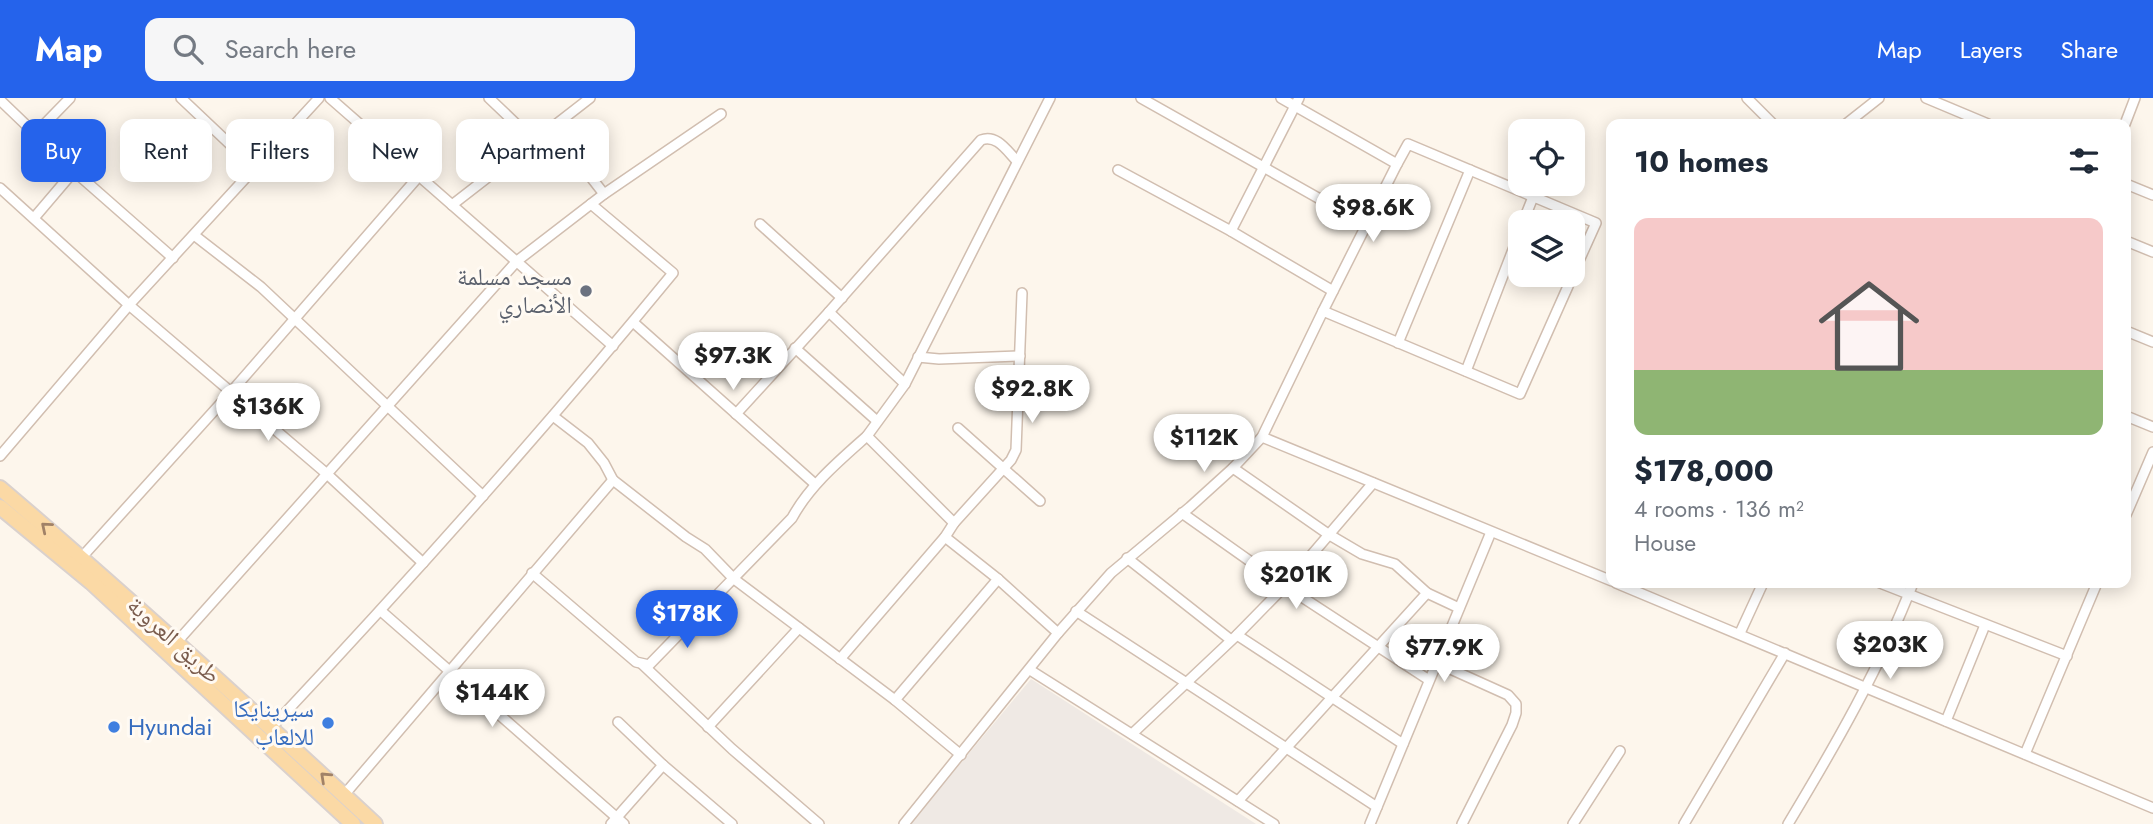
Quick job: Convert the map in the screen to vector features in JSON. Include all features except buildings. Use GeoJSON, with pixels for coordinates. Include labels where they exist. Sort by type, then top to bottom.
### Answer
{"type":"FeatureCollection","features":[{"type":"Feature","properties":{"kind":"main road","name":"طريق العروبة"},"geometry":{"type":"LineString","coordinates":[[0,488],[82,557],[95,578],[177,643],[375,824]]}},
{"type":"Feature","properties":{"kind":"main road"},"geometry":{"type":"LineString","coordinates":[[0,507],[95,578],[353,824]]}},
{"type":"Feature","properties":{"kind":"street"},"geometry":{"type":"LineString","coordinates":[[50,119],[70,98]]}},
{"type":"Feature","properties":{"kind":"street"},"geometry":{"type":"LineString","coordinates":[[181,98],[226,141]]}},
{"type":"Feature","properties":{"kind":"street"},"geometry":{"type":"LineString","coordinates":[[300,119],[319,98]]}},
{"type":"Feature","properties":{"kind":"street"},"geometry":{"type":"LineString","coordinates":[[330,98],[354,119]]}},
{"type":"Feature","properties":{"kind":"street"},"geometry":{"type":"LineString","coordinates":[[489,98],[511,119]]}},
{"type":"Feature","properties":{"kind":"street"},"geometry":{"type":"LineString","coordinates":[[562,119],[590,98]]}},
{"type":"Feature","properties":{"kind":"street"},"geometry":{"type":"LineString","coordinates":[[532,573],[636,663],[649,665],[657,659],[792,518],[815,484],[867,436],[905,384],[1050,98]]}},
{"type":"Feature","properties":{"kind":"street"},"geometry":{"type":"LineString","coordinates":[[1140,98],[1366,225]]}},
{"type":"Feature","properties":{"kind":"street"},"geometry":{"type":"LineString","coordinates":[[1281,98],[1297,102],[1397,164]]}},
{"type":"Feature","properties":{"kind":"street"},"geometry":{"type":"LineString","coordinates":[[1746,98],[1768,119]]}},
{"type":"Feature","properties":{"kind":"street"},"geometry":{"type":"LineString","coordinates":[[1853,119],[1879,98]]}},
{"type":"Feature","properties":{"kind":"street"},"geometry":{"type":"LineString","coordinates":[[1926,98],[1964,119]]}},
{"type":"Feature","properties":{"kind":"street"},"geometry":{"type":"LineString","coordinates":[[2126,119],[2135,98]]}},
{"type":"Feature","properties":{"kind":"street"},"geometry":{"type":"LineString","coordinates":[[0,100],[21,120]]}},
{"type":"Feature","properties":{"kind":"street"},"geometry":{"type":"LineString","coordinates":[[1231,231],[1297,102]]}},
{"type":"Feature","properties":{"kind":"street"},"geometry":{"type":"LineString","coordinates":[[177,643],[517,261],[604,194],[720,114]]}},
{"type":"Feature","properties":{"kind":"street"},"geometry":{"type":"LineString","coordinates":[[736,414],[981,140],[988,137],[995,139],[1017,162]]}},
{"type":"Feature","properties":{"kind":"street"},"geometry":{"type":"LineString","coordinates":[[904,824],[1076,611],[1127,558],[1233,468],[1262,437],[1408,144],[1564,210]]}},
{"type":"Feature","properties":{"kind":"street"},"geometry":{"type":"LineString","coordinates":[[1118,170],[1333,290]]}},
{"type":"Feature","properties":{"kind":"street"},"geometry":{"type":"LineString","coordinates":[[1398,343],[1470,170]]}},
{"type":"Feature","properties":{"kind":"street"},"geometry":{"type":"LineString","coordinates":[[34,218],[65,182]]}},
{"type":"Feature","properties":{"kind":"street"},"geometry":{"type":"LineString","coordinates":[[87,182],[173,258]]}},
{"type":"Feature","properties":{"kind":"street"},"geometry":{"type":"LineString","coordinates":[[0,456],[129,305],[242,182]]}},
{"type":"Feature","properties":{"kind":"street"},"geometry":{"type":"LineString","coordinates":[[82,557],[232,392],[414,182]]}},
{"type":"Feature","properties":{"kind":"street"},"geometry":{"type":"LineString","coordinates":[[426,182],[613,346]]}},
{"type":"Feature","properties":{"kind":"street"},"geometry":{"type":"LineString","coordinates":[[452,205],[481,182]]}},
{"type":"Feature","properties":{"kind":"street"},"geometry":{"type":"LineString","coordinates":[[595,182],[604,194]]}},
{"type":"Feature","properties":{"kind":"street"},"geometry":{"type":"LineString","coordinates":[[2131,186],[2153,195]]}},
{"type":"Feature","properties":{"kind":"street"},"geometry":{"type":"LineString","coordinates":[[0,188],[129,305],[327,474],[423,563]]}},
{"type":"Feature","properties":{"kind":"street"},"geometry":{"type":"LineString","coordinates":[[1528,210],[1533,197]]}},
{"type":"Feature","properties":{"kind":"street"},"geometry":{"type":"LineString","coordinates":[[272,727],[381,611],[483,496],[673,273],[591,204]]}},
{"type":"Feature","properties":{"kind":"street"},"geometry":{"type":"LineString","coordinates":[[1585,218],[1596,223],[1585,247]]}},
{"type":"Feature","properties":{"kind":"street"},"geometry":{"type":"LineString","coordinates":[[760,225],[842,298]]}},
{"type":"Feature","properties":{"kind":"street"},"geometry":{"type":"LineString","coordinates":[[194,235],[261,288],[483,496]]}},
{"type":"Feature","properties":{"kind":"street"},"geometry":{"type":"LineString","coordinates":[[2131,243],[2153,252]]}},
{"type":"Feature","properties":{"kind":"street"},"geometry":{"type":"LineString","coordinates":[[1466,371],[1508,263]]}},
{"type":"Feature","properties":{"kind":"street"},"geometry":{"type":"LineString","coordinates":[[1323,311],[1520,394],[1567,287]]}},
{"type":"Feature","properties":{"kind":"street"},"geometry":{"type":"LineString","coordinates":[[840,659],[954,523],[1011,460],[1016,450],[1022,293]]}},
{"type":"Feature","properties":{"kind":"street"},"geometry":{"type":"LineString","coordinates":[[830,312],[905,384]]}},
{"type":"Feature","properties":{"kind":"street"},"geometry":{"type":"LineString","coordinates":[[633,323],[815,484]]}},
{"type":"Feature","properties":{"kind":"street"},"geometry":{"type":"LineString","coordinates":[[2131,333],[2153,342]]}},
{"type":"Feature","properties":{"kind":"street"},"geometry":{"type":"LineString","coordinates":[[795,348],[877,421]]}},
{"type":"Feature","properties":{"kind":"street"},"geometry":{"type":"LineString","coordinates":[[918,357],[939,359],[1020,356]]}},
{"type":"Feature","properties":{"kind":"street"},"geometry":{"type":"LineString","coordinates":[[553,416],[588,443],[613,480],[686,537],[705,548],[734,579],[895,700],[961,755]]}},
{"type":"Feature","properties":{"kind":"street"},"geometry":{"type":"LineString","coordinates":[[2131,418],[2153,427]]}},
{"type":"Feature","properties":{"kind":"street"},"geometry":{"type":"LineString","coordinates":[[958,428],[1040,501]]}},
{"type":"Feature","properties":{"kind":"street"},"geometry":{"type":"LineString","coordinates":[[867,436],[954,523]]}},
{"type":"Feature","properties":{"kind":"street"},"geometry":{"type":"LineString","coordinates":[[1262,437],[1606,579]]}},
{"type":"Feature","properties":{"kind":"street"},"geometry":{"type":"LineString","coordinates":[[2131,500],[2153,452]]}},
{"type":"Feature","properties":{"kind":"street"},"geometry":{"type":"LineString","coordinates":[[1233,468],[1328,534],[1362,554],[1401,568],[1427,593],[1459,608]]}},
{"type":"Feature","properties":{"kind":"street"},"geometry":{"type":"LineString","coordinates":[[344,795],[613,480]]}},
{"type":"Feature","properties":{"kind":"street"},"geometry":{"type":"LineString","coordinates":[[1132,734],[1285,586],[1373,483]]}},
{"type":"Feature","properties":{"kind":"street"},"geometry":{"type":"LineString","coordinates":[[1182,513],[1285,586],[1429,680]]}},
{"type":"Feature","properties":{"kind":"street"},"geometry":{"type":"LineString","coordinates":[[1370,824],[1491,532]]}},
{"type":"Feature","properties":{"kind":"street"},"geometry":{"type":"LineString","coordinates":[[945,537],[998,579],[1058,633]]}},
{"type":"Feature","properties":{"kind":"street"},"geometry":{"type":"LineString","coordinates":[[1127,558],[1234,638],[1333,696],[1403,744]]}},
{"type":"Feature","properties":{"kind":"street"},"geometry":{"type":"LineString","coordinates":[[895,700],[998,579]]}},
{"type":"Feature","properties":{"kind":"street"},"geometry":{"type":"LineString","coordinates":[[1629,588],[2153,807]]}},
{"type":"Feature","properties":{"kind":"street"},"geometry":{"type":"LineString","coordinates":[[1740,633],[1761,588]]}},
{"type":"Feature","properties":{"kind":"street"},"geometry":{"type":"LineString","coordinates":[[1893,588],[2067,656]]}},
{"type":"Feature","properties":{"kind":"street"},"geometry":{"type":"LineString","coordinates":[[1788,824],[1867,688],[1911,588]]}},
{"type":"Feature","properties":{"kind":"street"},"geometry":{"type":"LineString","coordinates":[[2025,754],[2094,588]]}},
{"type":"Feature","properties":{"kind":"street"},"geometry":{"type":"LineString","coordinates":[[1238,801],[1427,593]]}},
{"type":"Feature","properties":{"kind":"street"},"geometry":{"type":"LineString","coordinates":[[381,611],[617,822],[663,765]]}},
{"type":"Feature","properties":{"kind":"street"},"geometry":{"type":"LineString","coordinates":[[1076,611],[1377,807]]}},
{"type":"Feature","properties":{"kind":"street"},"geometry":{"type":"LineString","coordinates":[[1946,721],[1984,625]]}},
{"type":"Feature","properties":{"kind":"street"},"geometry":{"type":"LineString","coordinates":[[708,727],[799,628]]}},
{"type":"Feature","properties":{"kind":"street"},"geometry":{"type":"LineString","coordinates":[[1684,824],[1785,653]]}},
{"type":"Feature","properties":{"kind":"street"},"geometry":{"type":"LineString","coordinates":[[1437,663],[1508,695],[1516,704],[1512,725],[1462,824]]}},
{"type":"Feature","properties":{"kind":"street"},"geometry":{"type":"LineString","coordinates":[[643,665],[708,727],[819,824]]}},
{"type":"Feature","properties":{"kind":"street"},"geometry":{"type":"LineString","coordinates":[[1030,670],[1274,824]]}},
{"type":"Feature","properties":{"kind":"street"},"geometry":{"type":"LineString","coordinates":[[618,722],[732,824]]}},
{"type":"Feature","properties":{"kind":"street"},"geometry":{"type":"LineString","coordinates":[[1573,824],[1620,751]]}},
{"type":"Feature","properties":{"kind":"shaded area"},"geometry":{"type":"Polygon","coordinates":[[[1031,679],[1256,824],[910,824],[1031,679]]]}},
{"type":"Feature","properties":{"kind":"place","name":"مسجد مسلمة الأنصاري"},"geometry":{"type":"Point","coordinates":[586,291]}},
{"type":"Feature","properties":{"kind":"place","name":"سيرينايكا للالعاب"},"geometry":{"type":"Point","coordinates":[328,723]}},
{"type":"Feature","properties":{"kind":"place","name":"Hyundai"},"geometry":{"type":"Point","coordinates":[114,727]}}]}
